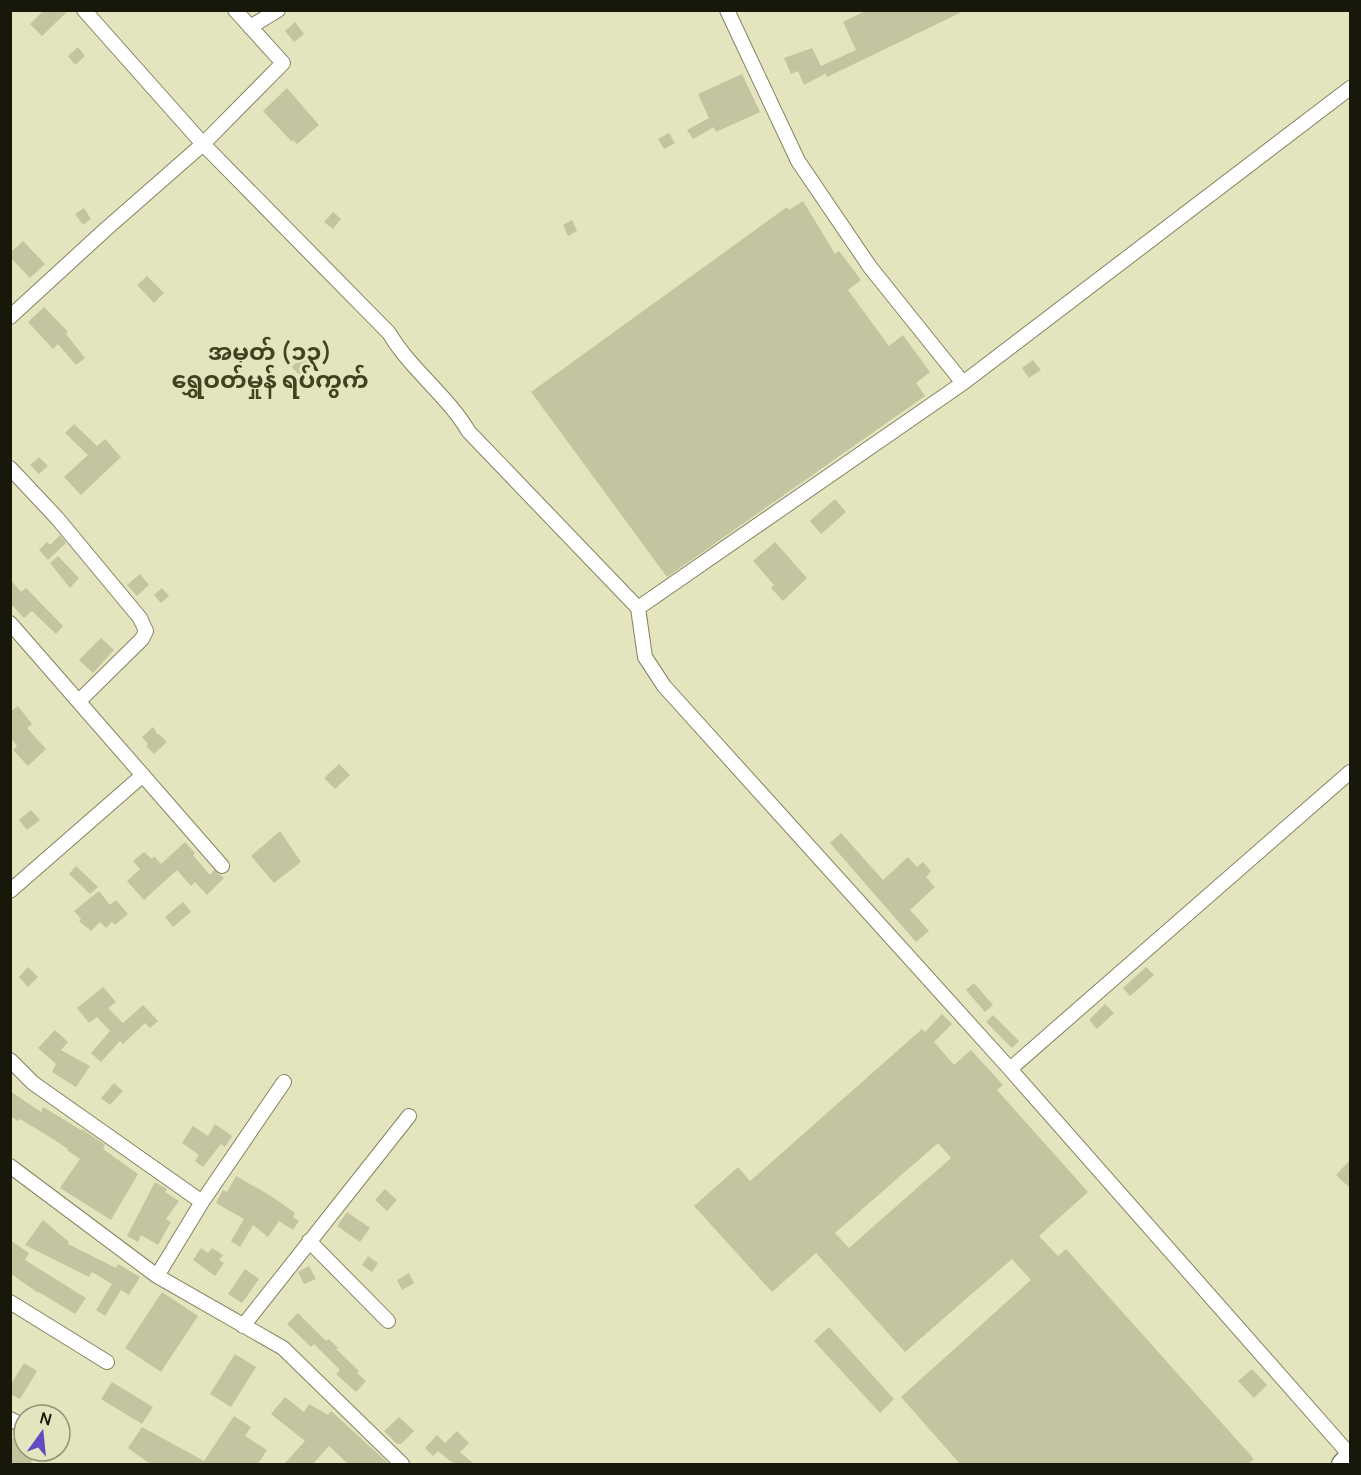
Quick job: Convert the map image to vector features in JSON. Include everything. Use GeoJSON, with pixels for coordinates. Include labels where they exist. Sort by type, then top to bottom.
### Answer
{"type":"FeatureCollection","features":[{"type":"Feature","properties":{"kind":"main road"},"geometry":{"type":"LineString","coordinates":[[1341,1464],[1350,1454]]}},
{"type":"Feature","properties":{"kind":"street"},"geometry":{"type":"LineString","coordinates":[[84,10],[203,144],[389,333],[407,360],[444,397],[469,432],[638,608],[645,657],[664,686],[1010,1069],[1350,1454]]}},
{"type":"Feature","properties":{"kind":"street"},"geometry":{"type":"LineString","coordinates":[[10,317],[203,144],[284,63],[234,10]]}},
{"type":"Feature","properties":{"kind":"street"},"geometry":{"type":"LineString","coordinates":[[250,27],[278,10]]}},
{"type":"Feature","properties":{"kind":"street"},"geometry":{"type":"LineString","coordinates":[[727,10],[798,161],[870,267],[963,383]]}},
{"type":"Feature","properties":{"kind":"street"},"geometry":{"type":"LineString","coordinates":[[638,608],[963,383],[1350,88]]}},
{"type":"Feature","properties":{"kind":"street"},"geometry":{"type":"LineString","coordinates":[[10,468],[57,518],[140,618],[146,631],[142,639],[79,701]]}},
{"type":"Feature","properties":{"kind":"street"},"geometry":{"type":"LineString","coordinates":[[11,624],[222,866]]}},
{"type":"Feature","properties":{"kind":"street"},"geometry":{"type":"LineString","coordinates":[[1010,1069],[1350,772]]}},
{"type":"Feature","properties":{"kind":"street"},"geometry":{"type":"LineString","coordinates":[[10,891],[143,775]]}},
{"type":"Feature","properties":{"kind":"street"},"geometry":{"type":"LineString","coordinates":[[10,1060],[33,1083],[202,1202]]}},
{"type":"Feature","properties":{"kind":"street"},"geometry":{"type":"LineString","coordinates":[[157,1276],[202,1202],[284,1082]]}},
{"type":"Feature","properties":{"kind":"street"},"geometry":{"type":"LineString","coordinates":[[243,1326],[409,1116]]}},
{"type":"Feature","properties":{"kind":"street"},"geometry":{"type":"LineString","coordinates":[[10,1166],[157,1276],[283,1348],[402,1464]]}},
{"type":"Feature","properties":{"kind":"street"},"geometry":{"type":"LineString","coordinates":[[309,1241],[388,1321]]}},
{"type":"Feature","properties":{"kind":"street"},"geometry":{"type":"LineString","coordinates":[[10,1302],[107,1362]]}},
{"type":"Feature","properties":{"kind":"building"},"geometry":{"type":"Polygon","coordinates":[[[44,10],[69,10],[42,36],[30,24],[44,10]]]}},
{"type":"Feature","properties":{"kind":"building"},"geometry":{"type":"Polygon","coordinates":[[[867,10],[966,10],[827,77],[821,66],[856,50],[843,22],[867,10]]]}},
{"type":"Feature","properties":{"kind":"building"},"geometry":{"type":"Polygon","coordinates":[[[295,22],[304,34],[294,42],[285,31],[295,22]]]}},
{"type":"Feature","properties":{"kind":"building"},"geometry":{"type":"Polygon","coordinates":[[[78,47],[85,56],[75,65],[68,56],[78,47]]]}},
{"type":"Feature","properties":{"kind":"building"},"geometry":{"type":"Polygon","coordinates":[[[812,48],[825,74],[804,85],[798,71],[791,74],[784,58],[812,48]]]}},
{"type":"Feature","properties":{"kind":"building"},"geometry":{"type":"Polygon","coordinates":[[[742,74],[760,112],[716,132],[714,127],[693,139],[687,130],[709,118],[698,94],[742,74]]]}},
{"type":"Feature","properties":{"kind":"building"},"geometry":{"type":"Polygon","coordinates":[[[287,88],[319,125],[297,144],[293,140],[292,142],[263,111],[287,88]]]}},
{"type":"Feature","properties":{"kind":"building"},"geometry":{"type":"Polygon","coordinates":[[[669,133],[675,143],[664,149],[658,139],[669,133]]]}},
{"type":"Feature","properties":{"kind":"building"},"geometry":{"type":"Polygon","coordinates":[[[803,201],[835,254],[839,251],[861,280],[848,290],[889,346],[903,335],[930,372],[916,383],[925,396],[667,577],[531,392],[787,207],[789,210],[803,201]]]}},
{"type":"Feature","properties":{"kind":"building"},"geometry":{"type":"Polygon","coordinates":[[[84,208],[91,219],[83,225],[75,214],[84,208]]]}},
{"type":"Feature","properties":{"kind":"building"},"geometry":{"type":"Polygon","coordinates":[[[333,212],[341,219],[333,229],[324,222],[333,212]]]}},
{"type":"Feature","properties":{"kind":"building"},"geometry":{"type":"Polygon","coordinates":[[[572,220],[577,231],[568,236],[563,225],[572,220]]]}},
{"type":"Feature","properties":{"kind":"building"},"geometry":{"type":"Polygon","coordinates":[[[23,241],[45,264],[30,278],[10,257],[10,253],[23,241]]]}},
{"type":"Feature","properties":{"kind":"building"},"geometry":{"type":"Polygon","coordinates":[[[147,276],[164,293],[154,303],[137,285],[147,276]]]}},
{"type":"Feature","properties":{"kind":"building"},"geometry":{"type":"Polygon","coordinates":[[[44,307],[68,332],[66,334],[85,358],[76,365],[58,344],[53,349],[28,322],[44,307]]]}},
{"type":"Feature","properties":{"kind":"building"},"geometry":{"type":"Polygon","coordinates":[[[310,349],[320,359],[301,377],[292,367],[310,349]]]}},
{"type":"Feature","properties":{"kind":"building"},"geometry":{"type":"Polygon","coordinates":[[[1033,360],[1041,370],[1029,378],[1022,368],[1033,360]]]}},
{"type":"Feature","properties":{"kind":"building"},"geometry":{"type":"Polygon","coordinates":[[[74,424],[97,446],[105,439],[121,457],[81,495],[64,477],[88,455],[65,433],[74,424]]]}},
{"type":"Feature","properties":{"kind":"building"},"geometry":{"type":"Polygon","coordinates":[[[39,457],[48,466],[39,474],[30,465],[39,457]]]}},
{"type":"Feature","properties":{"kind":"building"},"geometry":{"type":"Polygon","coordinates":[[[835,499],[846,512],[821,534],[810,521],[835,499]]]}},
{"type":"Feature","properties":{"kind":"building"},"geometry":{"type":"Polygon","coordinates":[[[60,535],[66,543],[48,560],[39,550],[47,542],[50,545],[60,535]]]}},
{"type":"Feature","properties":{"kind":"building"},"geometry":{"type":"Polygon","coordinates":[[[775,542],[807,578],[783,601],[771,588],[774,585],[753,561],[775,542]]]}},
{"type":"Feature","properties":{"kind":"building"},"geometry":{"type":"Polygon","coordinates":[[[58,556],[79,578],[70,588],[50,563],[58,556]]]}},
{"type":"Feature","properties":{"kind":"building"},"geometry":{"type":"Polygon","coordinates":[[[140,574],[149,585],[137,596],[127,585],[140,574]]]}},
{"type":"Feature","properties":{"kind":"building"},"geometry":{"type":"Polygon","coordinates":[[[10,579],[21,592],[26,588],[63,626],[56,634],[32,611],[24,618],[10,603],[10,579]]]}},
{"type":"Feature","properties":{"kind":"building"},"geometry":{"type":"Polygon","coordinates":[[[162,588],[169,596],[161,603],[154,595],[162,588]]]}},
{"type":"Feature","properties":{"kind":"building"},"geometry":{"type":"Polygon","coordinates":[[[101,638],[114,650],[93,673],[79,660],[101,638]]]}},
{"type":"Feature","properties":{"kind":"building"},"geometry":{"type":"Polygon","coordinates":[[[18,706],[32,724],[27,728],[46,749],[28,766],[13,750],[17,746],[10,737],[10,712],[18,706]]]}},
{"type":"Feature","properties":{"kind":"building"},"geometry":{"type":"Polygon","coordinates":[[[153,727],[158,735],[167,742],[154,754],[146,746],[148,744],[142,737],[153,727]]]}},
{"type":"Feature","properties":{"kind":"building"},"geometry":{"type":"Polygon","coordinates":[[[339,764],[350,775],[335,789],[324,778],[339,764]]]}},
{"type":"Feature","properties":{"kind":"building"},"geometry":{"type":"Polygon","coordinates":[[[31,810],[40,820],[27,830],[19,820],[31,810]]]}},
{"type":"Feature","properties":{"kind":"building"},"geometry":{"type":"Polygon","coordinates":[[[280,831],[301,862],[274,883],[251,856],[280,831]]]}},
{"type":"Feature","properties":{"kind":"building"},"geometry":{"type":"Polygon","coordinates":[[[841,833],[883,880],[908,857],[917,867],[923,862],[931,871],[926,877],[935,887],[910,910],[929,931],[916,942],[830,843],[841,833]]]}},
{"type":"Feature","properties":{"kind":"building"},"geometry":{"type":"Polygon","coordinates":[[[185,842],[210,875],[214,870],[224,878],[207,895],[195,882],[191,886],[177,870],[144,900],[127,881],[140,869],[133,861],[144,852],[152,859],[154,856],[161,864],[185,842]]]}},
{"type":"Feature","properties":{"kind":"building"},"geometry":{"type":"Polygon","coordinates":[[[76,866],[98,887],[90,894],[69,874],[76,866]]]}},
{"type":"Feature","properties":{"kind":"building"},"geometry":{"type":"Polygon","coordinates":[[[99,891],[110,905],[116,900],[128,914],[115,925],[112,922],[106,928],[100,922],[91,931],[79,921],[81,919],[74,911],[99,891]]]}},
{"type":"Feature","properties":{"kind":"building"},"geometry":{"type":"Polygon","coordinates":[[[183,902],[191,912],[173,927],[165,917],[183,902]]]}},
{"type":"Feature","properties":{"kind":"building"},"geometry":{"type":"Polygon","coordinates":[[[28,967],[38,977],[28,987],[19,977],[28,967]]]}},
{"type":"Feature","properties":{"kind":"building"},"geometry":{"type":"Polygon","coordinates":[[[1146,967],[1154,975],[1130,996],[1123,988],[1146,967]]]}},
{"type":"Feature","properties":{"kind":"building"},"geometry":{"type":"Polygon","coordinates":[[[974,983],[993,1005],[985,1012],[966,990],[974,983]]]}},
{"type":"Feature","properties":{"kind":"building"},"geometry":{"type":"Polygon","coordinates":[[[103,987],[116,1002],[108,1008],[123,1023],[143,1005],[158,1021],[150,1028],[145,1023],[123,1044],[120,1041],[101,1062],[91,1053],[110,1031],[97,1017],[89,1023],[77,1008],[103,987]]]}},
{"type":"Feature","properties":{"kind":"building"},"geometry":{"type":"Polygon","coordinates":[[[1105,1004],[1114,1013],[1097,1029],[1089,1020],[1105,1004]]]}},
{"type":"Feature","properties":{"kind":"building"},"geometry":{"type":"Polygon","coordinates":[[[942,1014],[952,1024],[934,1042],[954,1065],[971,1050],[1003,1085],[997,1090],[1088,1192],[1039,1236],[1058,1256],[1066,1249],[1254,1459],[1248,1464],[960,1464],[901,1397],[1031,1280],[1012,1259],[905,1352],[816,1253],[772,1292],[694,1206],[738,1167],[750,1181],[922,1029],[925,1032],[942,1014]],[[938,1143],[835,1233],[849,1248],[951,1158],[938,1143]]]}},
{"type":"Feature","properties":{"kind":"building"},"geometry":{"type":"Polygon","coordinates":[[[993,1015],[1019,1041],[1012,1048],[986,1022],[993,1015]]]}},
{"type":"Feature","properties":{"kind":"building"},"geometry":{"type":"Polygon","coordinates":[[[55,1030],[68,1042],[61,1050],[90,1066],[76,1087],[52,1072],[56,1064],[38,1048],[55,1030]]]}},
{"type":"Feature","properties":{"kind":"building"},"geometry":{"type":"Polygon","coordinates":[[[114,1083],[123,1091],[110,1105],[101,1098],[114,1083]]]}},
{"type":"Feature","properties":{"kind":"building"},"geometry":{"type":"Polygon","coordinates":[[[10,1091],[41,1112],[43,1107],[82,1129],[105,1145],[103,1149],[138,1174],[111,1220],[60,1188],[80,1159],[45,1134],[20,1119],[18,1121],[10,1116],[10,1091]]]}},
{"type":"Feature","properties":{"kind":"building"},"geometry":{"type":"Polygon","coordinates":[[[215,1124],[232,1136],[225,1147],[221,1144],[203,1167],[195,1161],[199,1155],[182,1143],[193,1126],[208,1136],[215,1124]]]}},
{"type":"Feature","properties":{"kind":"building"},"geometry":{"type":"Polygon","coordinates":[[[1350,1160],[1350,1188],[1336,1175],[1350,1160]]]}},
{"type":"Feature","properties":{"kind":"building"},"geometry":{"type":"Polygon","coordinates":[[[236,1176],[295,1213],[293,1217],[299,1221],[293,1230],[279,1221],[268,1237],[253,1225],[240,1247],[231,1241],[244,1219],[216,1203],[223,1190],[227,1192],[236,1176]]]}},
{"type":"Feature","properties":{"kind":"building"},"geometry":{"type":"Polygon","coordinates":[[[155,1182],[167,1189],[165,1192],[179,1201],[166,1219],[171,1222],[158,1245],[141,1235],[138,1242],[127,1236],[155,1182]]]}},
{"type":"Feature","properties":{"kind":"building"},"geometry":{"type":"Polygon","coordinates":[[[385,1189],[397,1200],[387,1211],[375,1200],[385,1189]]]}},
{"type":"Feature","properties":{"kind":"building"},"geometry":{"type":"Polygon","coordinates":[[[347,1212],[370,1228],[360,1242],[337,1226],[347,1212]]]}},
{"type":"Feature","properties":{"kind":"building"},"geometry":{"type":"Polygon","coordinates":[[[43,1220],[69,1242],[68,1244],[116,1268],[118,1264],[140,1277],[129,1295],[121,1290],[105,1316],[96,1310],[112,1284],[92,1272],[89,1277],[25,1245],[43,1220]]]}},
{"type":"Feature","properties":{"kind":"building"},"geometry":{"type":"Polygon","coordinates":[[[10,1240],[29,1253],[25,1260],[86,1298],[75,1314],[38,1293],[10,1273],[10,1240]]]}},
{"type":"Feature","properties":{"kind":"building"},"geometry":{"type":"Polygon","coordinates":[[[201,1248],[208,1253],[212,1248],[223,1255],[219,1260],[224,1263],[215,1276],[193,1260],[201,1248]]]}},
{"type":"Feature","properties":{"kind":"building"},"geometry":{"type":"Polygon","coordinates":[[[368,1256],[378,1263],[372,1272],[362,1265],[368,1256]]]}},
{"type":"Feature","properties":{"kind":"building"},"geometry":{"type":"Polygon","coordinates":[[[309,1266],[316,1279],[304,1284],[298,1272],[309,1266]]]}},
{"type":"Feature","properties":{"kind":"building"},"geometry":{"type":"Polygon","coordinates":[[[245,1269],[259,1279],[242,1303],[228,1294],[245,1269]]]}},
{"type":"Feature","properties":{"kind":"building"},"geometry":{"type":"Polygon","coordinates":[[[409,1273],[414,1283],[402,1290],[397,1280],[409,1273]]]}},
{"type":"Feature","properties":{"kind":"building"},"geometry":{"type":"Polygon","coordinates":[[[162,1292],[198,1316],[161,1372],[125,1348],[162,1292]]]}},
{"type":"Feature","properties":{"kind":"building"},"geometry":{"type":"Polygon","coordinates":[[[298,1313],[326,1341],[329,1339],[359,1371],[357,1373],[366,1381],[356,1392],[336,1374],[340,1370],[314,1344],[311,1347],[287,1324],[298,1313]]]}},
{"type":"Feature","properties":{"kind":"building"},"geometry":{"type":"Polygon","coordinates":[[[829,1327],[894,1399],[880,1413],[814,1341],[829,1327]]]}},
{"type":"Feature","properties":{"kind":"building"},"geometry":{"type":"Polygon","coordinates":[[[235,1354],[256,1367],[231,1407],[210,1394],[235,1354]]]}},
{"type":"Feature","properties":{"kind":"building"},"geometry":{"type":"Polygon","coordinates":[[[24,1363],[37,1371],[20,1399],[10,1394],[10,1386],[24,1363]]]}},
{"type":"Feature","properties":{"kind":"building"},"geometry":{"type":"Polygon","coordinates":[[[1252,1369],[1267,1385],[1254,1398],[1238,1381],[1252,1369]]]}},
{"type":"Feature","properties":{"kind":"building"},"geometry":{"type":"Polygon","coordinates":[[[112,1382],[153,1407],[142,1424],[101,1399],[112,1382]]]}},
{"type":"Feature","properties":{"kind":"building"},"geometry":{"type":"Polygon","coordinates":[[[285,1397],[304,1412],[309,1404],[328,1415],[331,1411],[389,1464],[348,1464],[329,1446],[313,1464],[284,1464],[305,1441],[271,1414],[285,1397]]]}},
{"type":"Feature","properties":{"kind":"building"},"geometry":{"type":"Polygon","coordinates":[[[234,1416],[251,1427],[245,1436],[267,1450],[258,1464],[150,1464],[128,1448],[142,1427],[204,1461],[234,1416]]]}},
{"type":"Feature","properties":{"kind":"building"},"geometry":{"type":"Polygon","coordinates":[[[399,1417],[414,1431],[401,1444],[397,1444],[384,1431],[399,1417]]]}},
{"type":"Feature","properties":{"kind":"building"},"geometry":{"type":"Polygon","coordinates":[[[457,1431],[469,1443],[460,1452],[474,1464],[454,1464],[438,1451],[433,1456],[425,1448],[437,1435],[445,1443],[457,1431]]]}},
{"type":"Feature","properties":{"kind":"building"},"geometry":{"type":"Polygon","coordinates":[[[10,1437],[12,1438],[12,1463],[31,1463],[10,1464],[10,1437]]]}},
{"type":"Feature","properties":{"kind":"district","name":"အမှတ် (၁၃) ရွှေဝတ်မှုန် ရပ်ကွက်"},"geometry":{"type":"Point","coordinates":[270,366]}}]}
